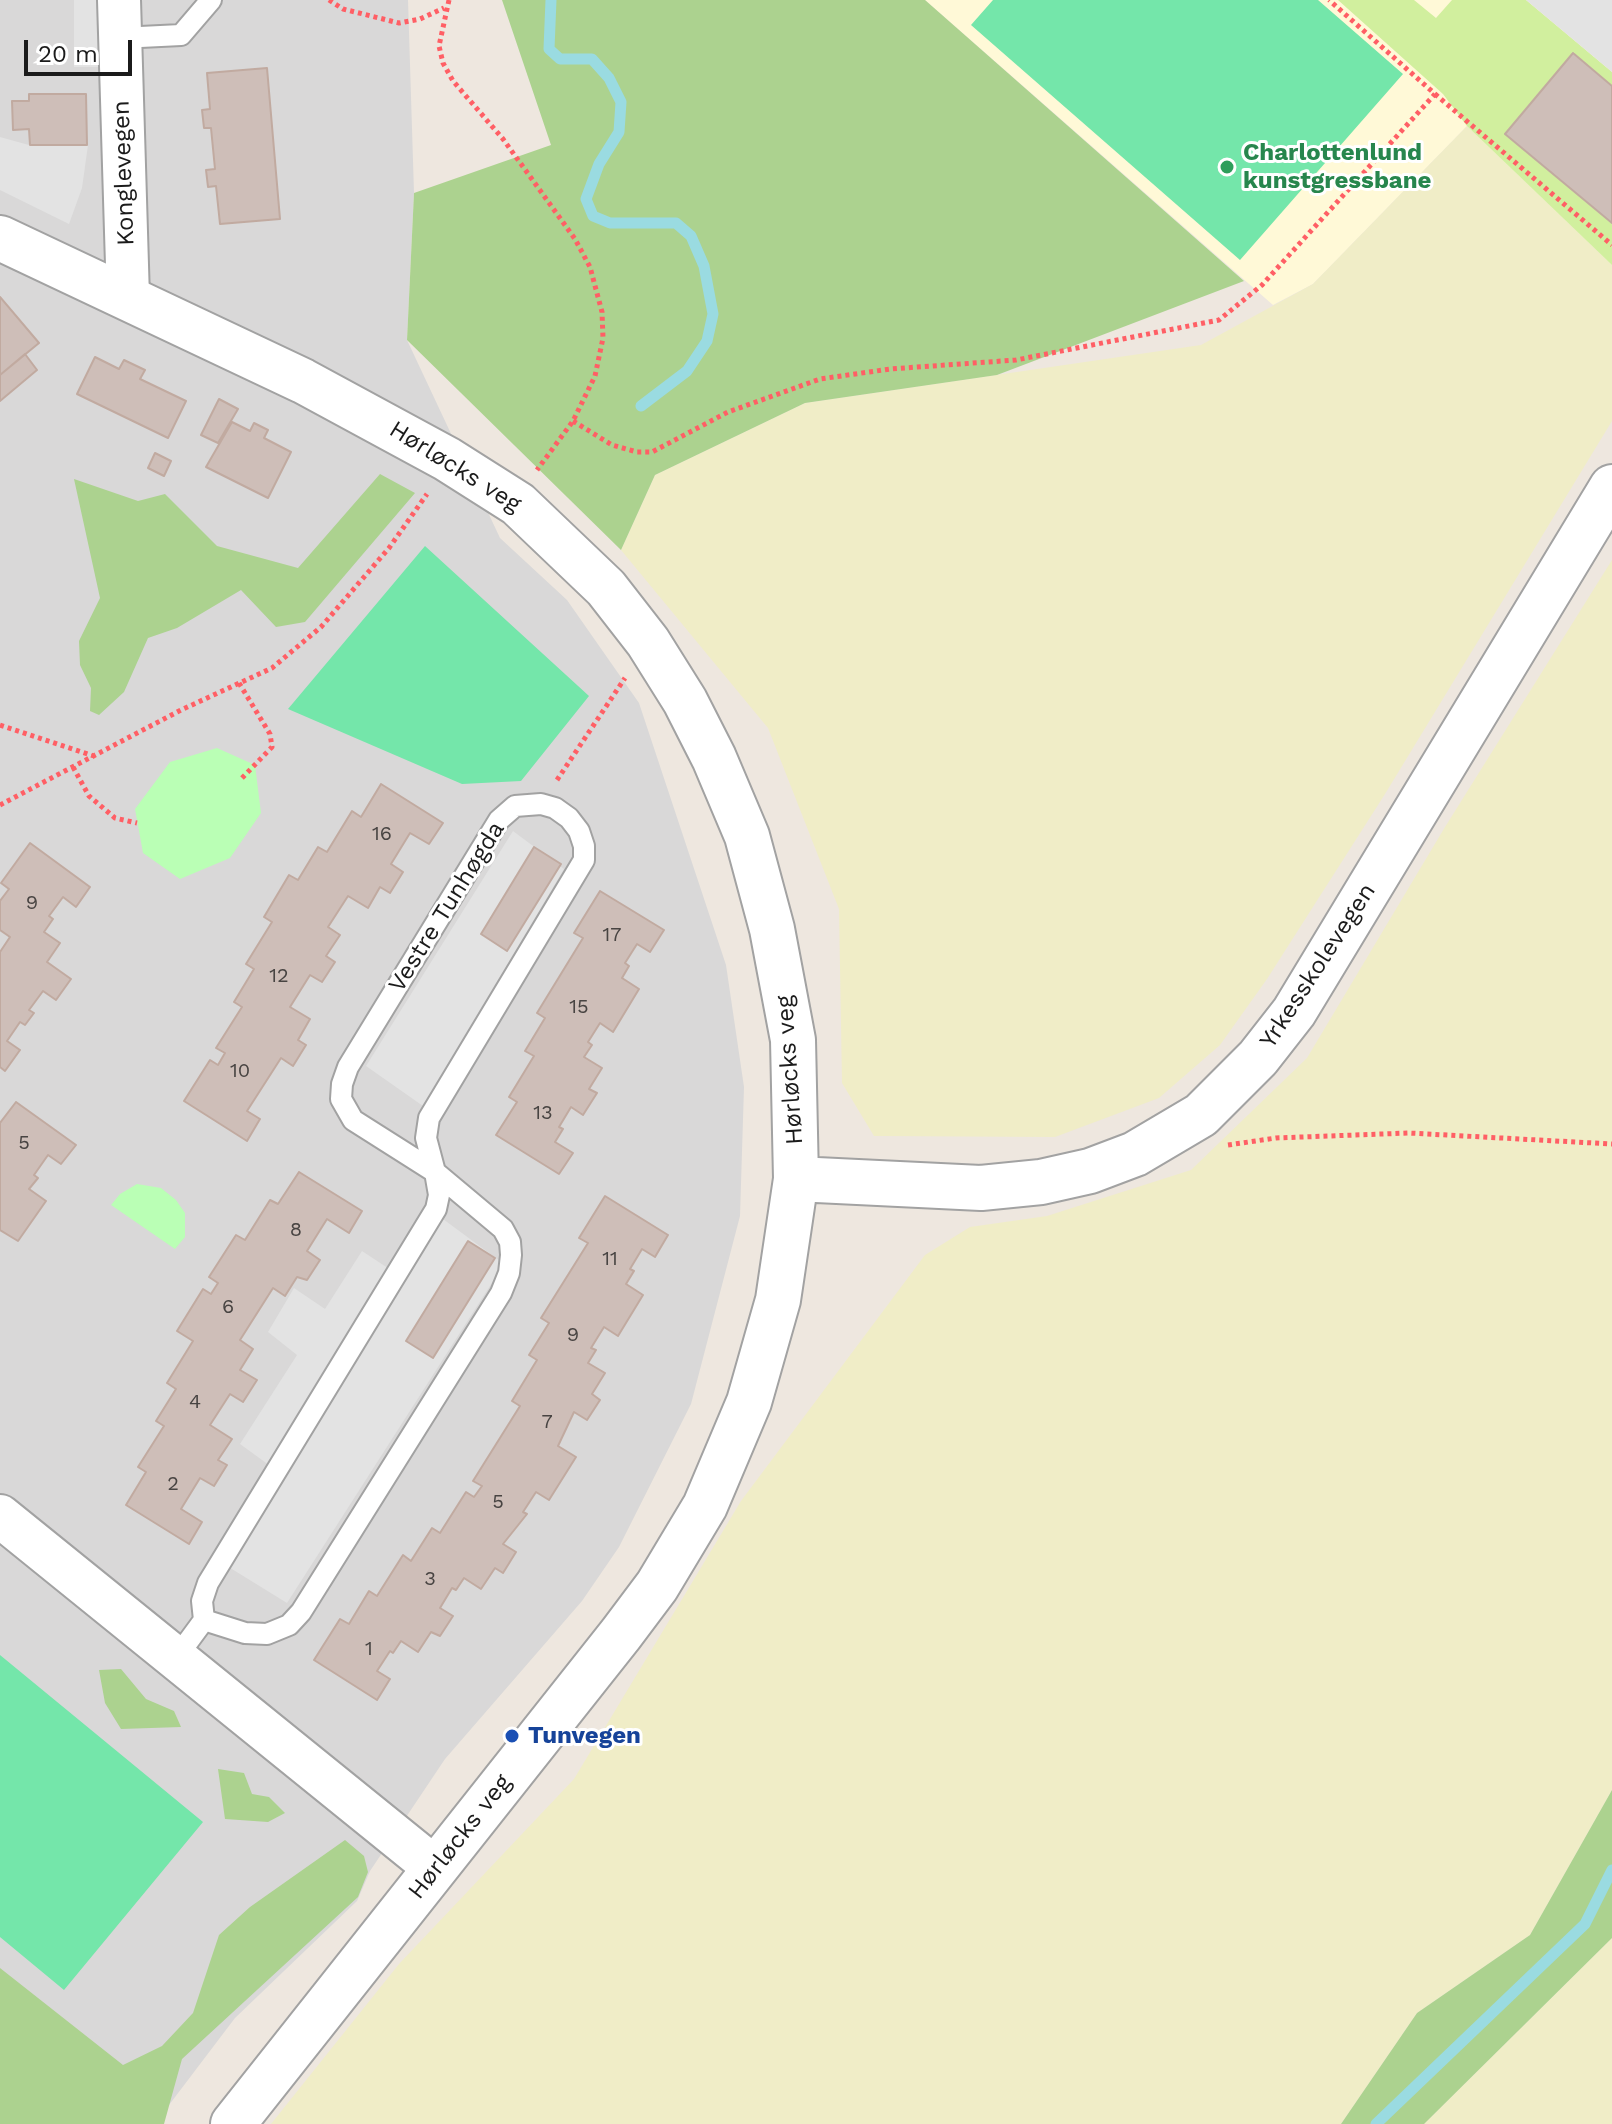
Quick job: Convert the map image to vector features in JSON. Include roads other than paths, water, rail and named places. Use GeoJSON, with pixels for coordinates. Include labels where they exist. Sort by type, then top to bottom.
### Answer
{"type":"FeatureCollection","features":[{"type":"Feature","properties":{"kind":"street","name":"Konglevegen"},"geometry":{"type":"LineString","coordinates":[[119,19],[128,298]]}},
{"type":"Feature","properties":{"kind":"street","name":"Hørløcks veg"},"geometry":{"type":"LineString","coordinates":[[0,238],[303,381],[447,459],[527,513],[606,588],[648,642],[709,747],[747,836],[772,929],[793,1040],[796,1179],[778,1300],[766,1350],[729,1456],[705,1506],[657,1586],[233,2124]]}},
{"type":"Feature","properties":{"kind":"street","name":"Yrkesskolevegen"},"geometry":{"type":"LineString","coordinates":[[796,1179],[981,1188],[1041,1182],[1090,1171],[1135,1154],[1201,1115],[1258,1058],[1294,1012],[1612,487]]}},
{"type":"Feature","properties":{"kind":"street"},"geometry":{"type":"LineString","coordinates":[[0,1516],[435,1868]]}},
{"type":"Feature","properties":{"kind":"lane"},"geometry":{"type":"LineString","coordinates":[[119,19],[181,35],[211,0]]}},
{"type":"Feature","properties":{"kind":"lane","name":"Vestre Tunhøgda"},"geometry":{"type":"LineString","coordinates":[[204,1620],[245,1633],[267,1634],[289,1625],[301,1612],[501,1293],[509,1273],[511,1255],[510,1242],[503,1229],[435,1172],[353,1120],[344,1111],[342,1084],[348,1067],[499,820],[515,806],[541,804],[569,818],[584,846],[584,860],[429,1118],[426,1138],[435,1172]]}},
{"type":"Feature","properties":{"kind":"lane"},"geometry":{"type":"LineString","coordinates":[[176,1658],[204,1620],[202,1601],[208,1583],[436,1209],[439,1195],[435,1172]]}},
{"type":"Feature","properties":{"kind":"waterway"},"geometry":{"type":"LineString","coordinates":[[551,0],[549,49],[560,59],[592,59],[609,78],[621,102],[619,132],[599,164],[586,199],[593,216],[610,223],[676,223],[691,236],[704,266],[713,314],[707,341],[687,371],[641,406]]}},
{"type":"Feature","properties":{"kind":"waterway"},"geometry":{"type":"LineString","coordinates":[[1376,2124],[1585,1924],[1612,1870]]}},
{"type":"Feature","properties":{"kind":"place","name":"Charlottenlund kunstgressbane"},"geometry":{"type":"Point","coordinates":[1227,167]}},
{"type":"Feature","properties":{"kind":"place","name":"Tunvegen"},"geometry":{"type":"Point","coordinates":[512,1736]}}]}
